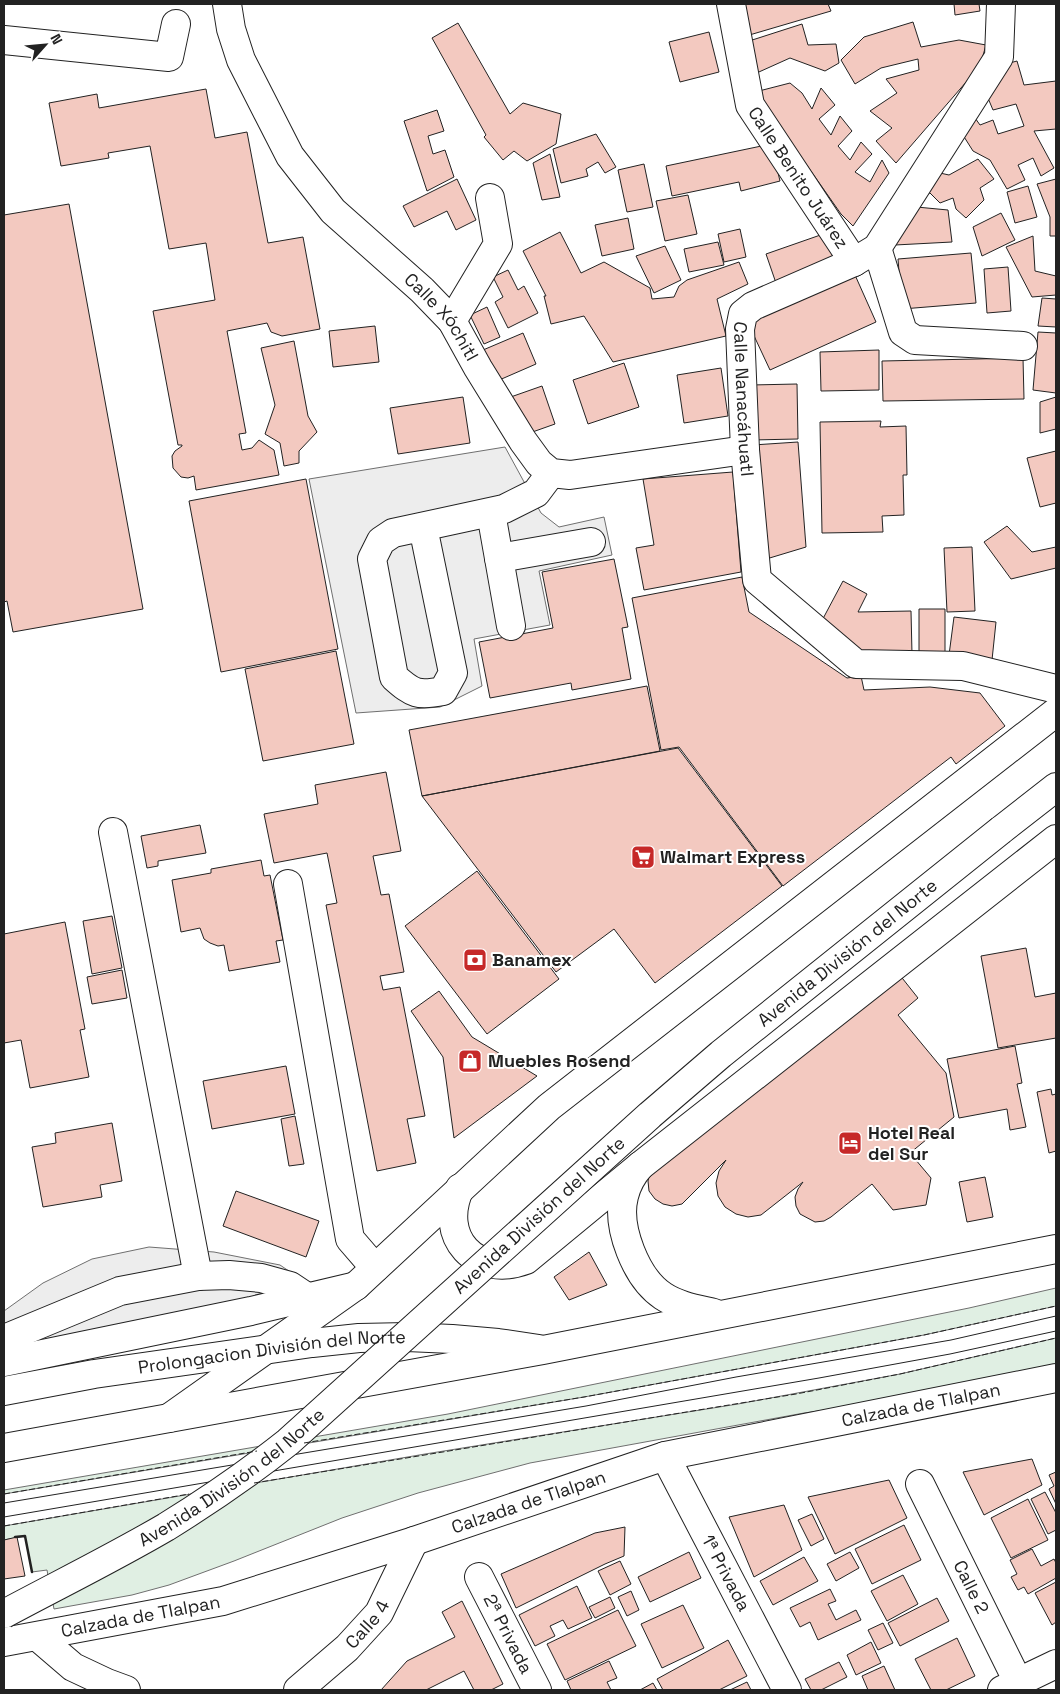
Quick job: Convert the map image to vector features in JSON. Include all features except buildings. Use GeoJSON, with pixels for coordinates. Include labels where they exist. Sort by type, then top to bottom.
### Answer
{"type":"FeatureCollection","features":[{"type":"Feature","properties":{"kind":"main road","name":"Calle Xóchitl"},"geometry":{"type":"LineString","coordinates":[[227,4],[231,30],[242,60],[290,156],[333,211],[422,290],[452,321],[478,368],[523,441],[539,463],[550,473]]}},
{"type":"Feature","properties":{"kind":"main road","name":"Calle Benito Juárez"},"geometry":{"type":"LineString","coordinates":[[731,4],[750,105],[854,262]]}},
{"type":"Feature","properties":{"kind":"main road","name":"Calle Nanacáhuatl"},"geometry":{"type":"LineString","coordinates":[[1001,4],[999,57],[877,248],[854,262],[753,306],[743,314],[740,329],[745,450],[756,580],[856,664],[963,666],[1056,689]]}},
{"type":"Feature","properties":{"kind":"main road"},"geometry":{"type":"LineString","coordinates":[[4,40],[170,57],[176,24]]}},
{"type":"Feature","properties":{"kind":"main road"},"geometry":{"type":"LineString","coordinates":[[452,321],[498,244],[490,198]]}},
{"type":"Feature","properties":{"kind":"main road"},"geometry":{"type":"LineString","coordinates":[[877,248],[904,332],[915,340],[1023,346]]}},
{"type":"Feature","properties":{"kind":"main road"},"geometry":{"type":"LineString","coordinates":[[423,527],[453,673],[443,691],[424,695],[407,689],[394,677],[372,559],[381,541],[394,533],[504,509],[536,493],[550,473],[570,475],[745,450]]}},
{"type":"Feature","properties":{"kind":"main road"},"geometry":{"type":"LineString","coordinates":[[491,513],[511,626]]}},
{"type":"Feature","properties":{"kind":"main road"},"geometry":{"type":"LineString","coordinates":[[499,558],[591,542]]}},
{"type":"Feature","properties":{"kind":"main road"},"geometry":{"type":"LineString","coordinates":[[169,1418],[366,1276],[548,1107],[1056,712]]}},
{"type":"Feature","properties":{"kind":"main road","name":"Avenida División del Norte"},"geometry":{"type":"LineString","coordinates":[[4,1614],[194,1510],[288,1442],[650,1115],[721,1054],[1056,787]]}},
{"type":"Feature","properties":{"kind":"main road"},"geometry":{"type":"LineString","coordinates":[[113,832],[198,1276]]}},
{"type":"Feature","properties":{"kind":"main road","name":"Avenida División del Norte"},"geometry":{"type":"LineString","coordinates":[[460,1188],[454,1200],[452,1214],[454,1228],[459,1241],[468,1252],[478,1260],[490,1264],[514,1265],[526,1260],[640,1166],[1056,839]]}},
{"type":"Feature","properties":{"kind":"main road"},"geometry":{"type":"LineString","coordinates":[[288,884],[350,1239],[366,1276]]}},
{"type":"Feature","properties":{"kind":"main road"},"geometry":{"type":"LineString","coordinates":[[640,1166],[627,1186],[622,1212],[623,1226],[634,1258],[642,1273],[662,1295],[674,1302],[720,1315]]}},
{"type":"Feature","properties":{"kind":"main road"},"geometry":{"type":"LineString","coordinates":[[4,1448],[543,1350],[1056,1248]]}},
{"type":"Feature","properties":{"kind":"main road"},"geometry":{"type":"LineString","coordinates":[[5,1340],[120,1290],[198,1276],[229,1275],[261,1278],[290,1286],[308,1298]]}},
{"type":"Feature","properties":{"kind":"main road"},"geometry":{"type":"LineString","coordinates":[[5,1340],[308,1298],[366,1276]]}},
{"type":"Feature","properties":{"kind":"main road","name":"Prolongacion División del Norte"},"geometry":{"type":"LineString","coordinates":[[4,1391],[94,1374],[359,1338],[407,1337],[452,1339],[498,1343],[543,1350]]}},
{"type":"Feature","properties":{"kind":"main road","name":"Calzada de Tlalpan"},"geometry":{"type":"LineString","coordinates":[[4,1642],[223,1601],[414,1541],[665,1456],[1056,1378]]}},
{"type":"Feature","properties":{"kind":"main road","name":"1ª Privada"},"geometry":{"type":"LineString","coordinates":[[665,1456],[788,1690]]}},
{"type":"Feature","properties":{"kind":"main road","name":"Calle 2"},"geometry":{"type":"LineString","coordinates":[[920,1484],[1014,1688]]}},
{"type":"Feature","properties":{"kind":"main road","name":"Calle 4"},"geometry":{"type":"LineString","coordinates":[[298,1690],[347,1648],[379,1613],[414,1541]]}},
{"type":"Feature","properties":{"kind":"main road","name":"2ª Privada"},"geometry":{"type":"LineString","coordinates":[[479,1577],[537,1690]]}},
{"type":"Feature","properties":{"kind":"main road"},"geometry":{"type":"LineString","coordinates":[[4,1651],[38,1637],[73,1667],[126,1690]]}},
{"type":"Feature","properties":{"kind":"main road"},"geometry":{"type":"LineString","coordinates":[[1014,1688],[1056,1664]]}},
{"type":"Feature","properties":{"kind":"green space"},"geometry":{"type":"Polygon","coordinates":[[[1056,1288],[1056,1306],[924,1335],[584,1397],[4,1494],[4,1490],[448,1414],[969,1308],[1056,1288]]]}},
{"type":"Feature","properties":{"kind":"green space"},"geometry":{"type":"Polygon","coordinates":[[[1056,1338],[1056,1365],[980,1383],[888,1401],[804,1413],[530,1463],[418,1493],[342,1518],[169,1585],[132,1595],[54,1609],[47,1570],[32,1572],[25,1536],[4,1540],[4,1526],[425,1454],[738,1404],[900,1374],[1056,1338]]]}},
{"type":"Feature","properties":{"kind":"shaded area"},"geometry":{"type":"Polygon","coordinates":[[[505,447],[541,513],[559,527],[604,517],[612,555],[539,571],[550,625],[474,639],[482,686],[440,707],[356,713],[309,479],[505,447]]]}},
{"type":"Feature","properties":{"kind":"shaded area"},"geometry":{"type":"Polygon","coordinates":[[[149,1247],[214,1252],[280,1265],[308,1284],[4,1355],[4,1311],[43,1283],[92,1259],[149,1247]]]}},
{"type":"Feature","properties":{"kind":"tram line"},"geometry":{"type":"LineString","coordinates":[[4,1503],[586,1406],[736,1377],[951,1340],[1056,1316]]}},
{"type":"Feature","properties":{"kind":"tram line"},"geometry":{"type":"LineString","coordinates":[[4,1517],[819,1378],[950,1354],[1056,1331]]}},
{"type":"Feature","properties":{"kind":"fence"},"geometry":{"type":"LineString","coordinates":[[304,1443],[584,1397],[924,1335],[1056,1306]]}},
{"type":"Feature","properties":{"kind":"fence"},"geometry":{"type":"LineString","coordinates":[[254,1483],[796,1394],[900,1374],[1056,1338]]}},
{"type":"Feature","properties":{"kind":"fence"},"geometry":{"type":"LineString","coordinates":[[4,1494],[257,1451]]}},
{"type":"Feature","properties":{"kind":"fence"},"geometry":{"type":"LineString","coordinates":[[4,1526],[189,1494]]}},
{"type":"Feature","properties":{"kind":"wall"},"geometry":{"type":"LineString","coordinates":[[15,1537],[25,1536],[32,1572]]}},
{"type":"Feature","properties":{"kind":"place","name":"Walmart Express"},"geometry":{"type":"Point","coordinates":[643,857]}},
{"type":"Feature","properties":{"kind":"place","name":"Banamex"},"geometry":{"type":"Point","coordinates":[475,960]}},
{"type":"Feature","properties":{"kind":"place","name":"Muebles Rosend"},"geometry":{"type":"Point","coordinates":[470,1061]}},
{"type":"Feature","properties":{"kind":"place","name":"Hotel Real del Sur"},"geometry":{"type":"Point","coordinates":[850,1143]}}]}
